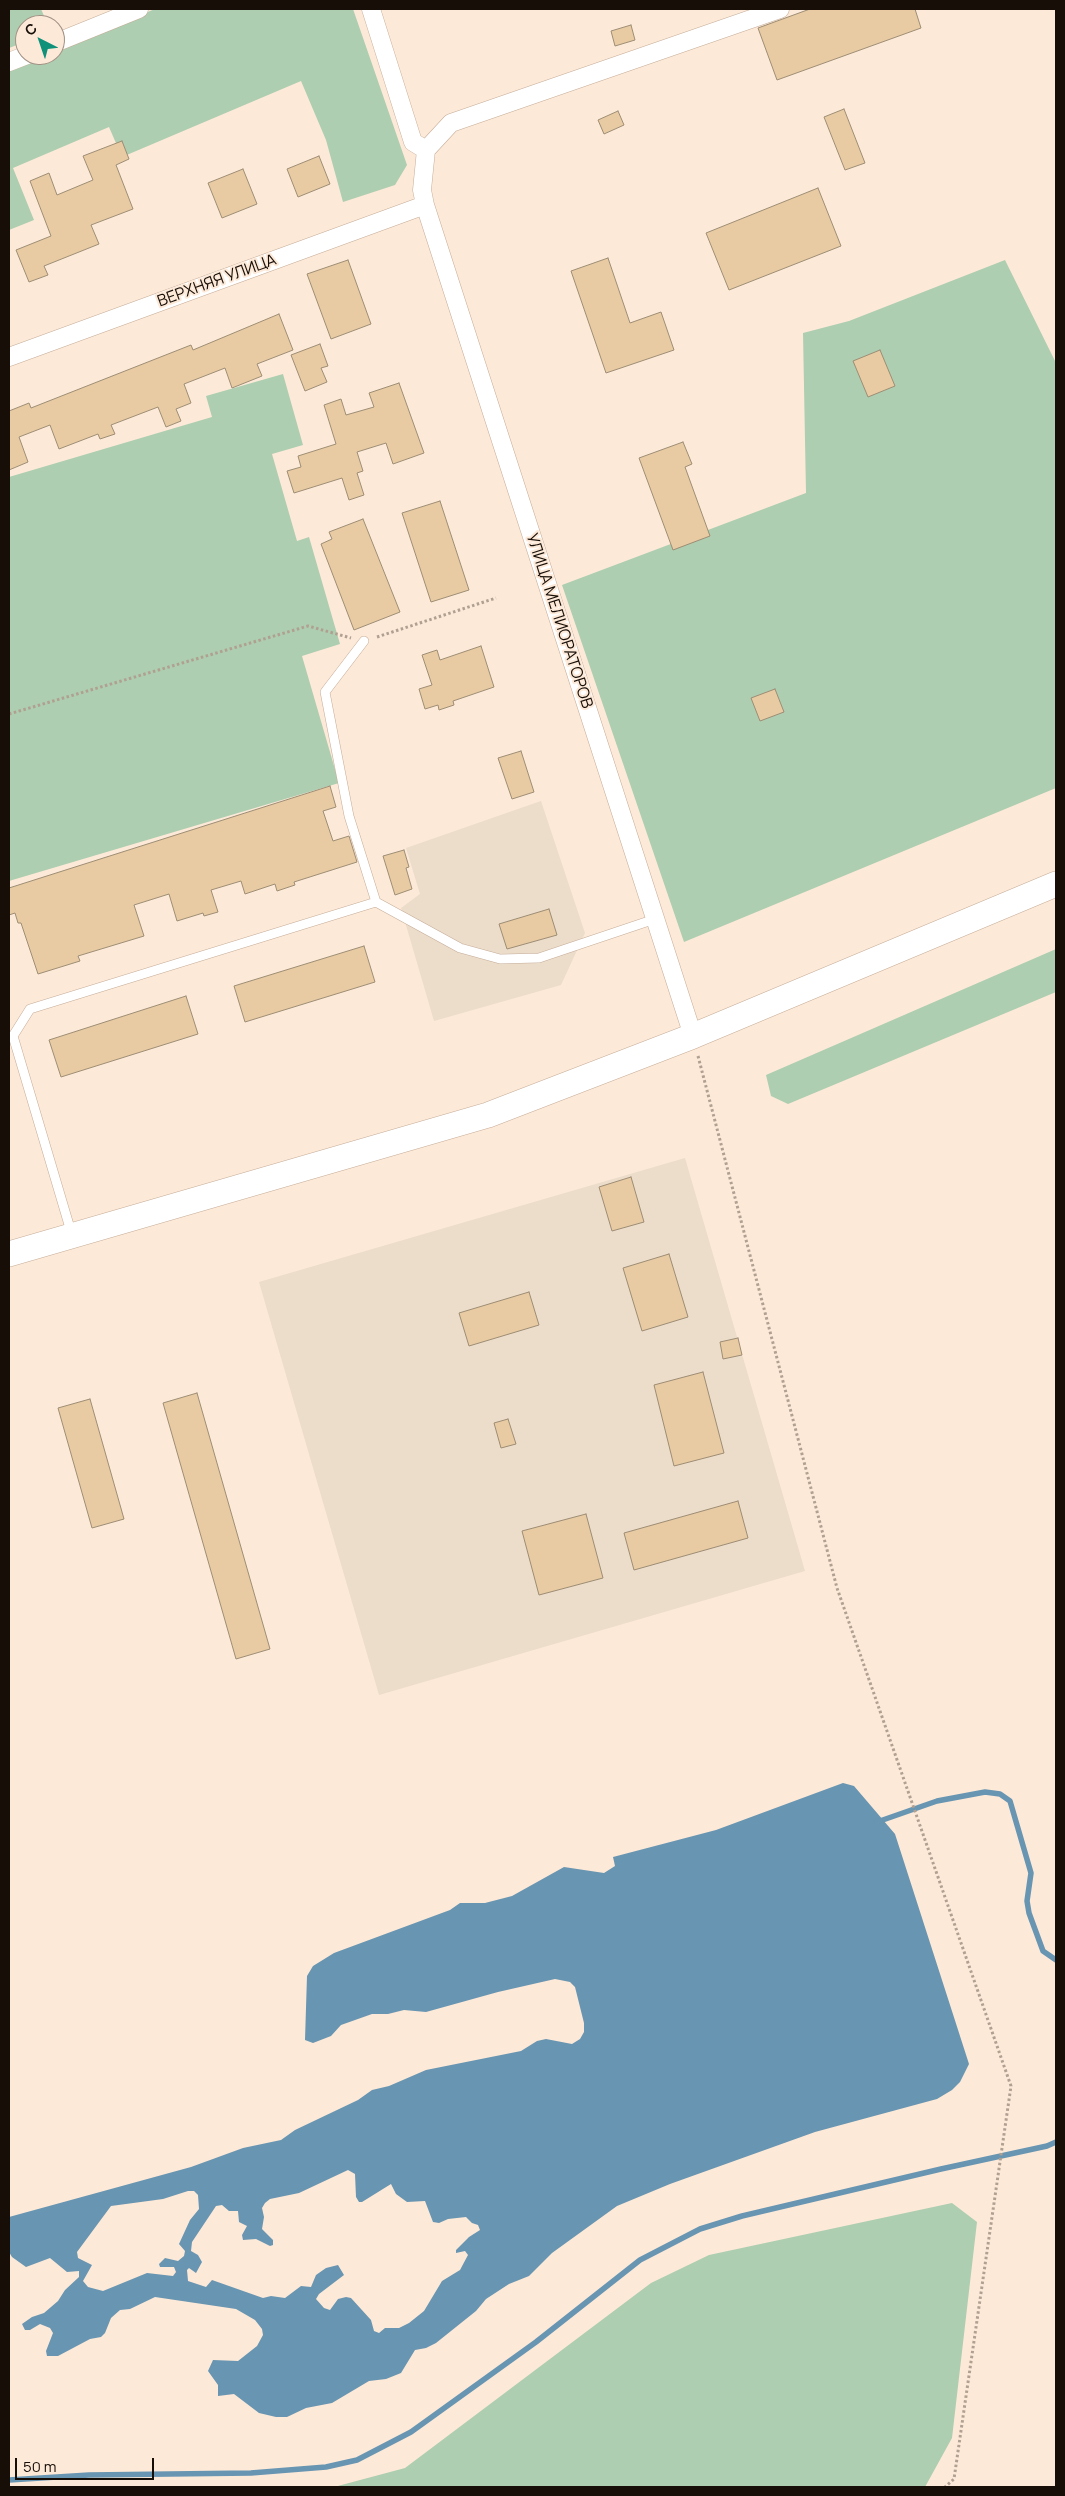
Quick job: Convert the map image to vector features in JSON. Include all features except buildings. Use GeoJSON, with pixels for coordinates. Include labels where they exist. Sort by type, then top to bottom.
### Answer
{"type":"FeatureCollection","features":[{"type":"Feature","properties":{"kind":"main road"},"geometry":{"type":"LineString","coordinates":[[9,1254],[488,1115],[693,1036],[1056,884]]}},
{"type":"Feature","properties":{"kind":"street"},"geometry":{"type":"LineString","coordinates":[[65,39],[139,9]]}},
{"type":"Feature","properties":{"kind":"street"},"geometry":{"type":"LineString","coordinates":[[371,9],[413,142],[426,150],[451,123],[780,9]]}},
{"type":"Feature","properties":{"kind":"street","name":"УЛИЦА МЕЛИОРАТОРОВ"},"geometry":{"type":"LineString","coordinates":[[426,150],[422,190],[425,206],[693,1036]]}},
{"type":"Feature","properties":{"kind":"street","name":"ВЕРХНЯЯ УЛИЦА"},"geometry":{"type":"LineString","coordinates":[[9,357],[425,206]]}},
{"type":"Feature","properties":{"kind":"lane"},"geometry":{"type":"LineString","coordinates":[[364,641],[325,692],[348,816],[376,902],[460,948],[500,959],[539,958],[655,919]]}},
{"type":"Feature","properties":{"kind":"lane"},"geometry":{"type":"LineString","coordinates":[[72,1236],[11,1037],[30,1009],[376,902]]}},
{"type":"Feature","properties":{"kind":"path"},"geometry":{"type":"LineString","coordinates":[[9,714],[308,626],[364,641],[496,598]]}},
{"type":"Feature","properties":{"kind":"path"},"geometry":{"type":"LineString","coordinates":[[693,1036],[837,1588],[1011,2086],[954,2479],[945,2487]]}},
{"type":"Feature","properties":{"kind":"shaded area"},"geometry":{"type":"Polygon","coordinates":[[[541,801],[585,933],[561,985],[434,1021],[401,908],[420,894],[406,848],[541,801]]]}},
{"type":"Feature","properties":{"kind":"shaded area"},"geometry":{"type":"Polygon","coordinates":[[[685,1158],[805,1571],[379,1695],[259,1282],[685,1158]]]}},
{"type":"Feature","properties":{"kind":"green space"},"geometry":{"type":"Polygon","coordinates":[[[9,9],[41,9],[44,15],[15,15],[15,46],[9,48],[9,9]]]}},
{"type":"Feature","properties":{"kind":"green space"},"geometry":{"type":"Polygon","coordinates":[[[155,9],[353,9],[407,165],[395,185],[343,202],[326,140],[301,81],[122,157],[109,127],[13,168],[34,220],[9,230],[9,70],[21,65],[65,65],[65,46],[155,9]]]}},
{"type":"Feature","properties":{"kind":"green space"},"geometry":{"type":"Polygon","coordinates":[[[1005,260],[1056,363],[1056,788],[684,942],[562,585],[806,493],[803,333],[849,321],[1005,260]]]}},
{"type":"Feature","properties":{"kind":"green space"},"geometry":{"type":"Polygon","coordinates":[[[283,374],[303,445],[272,454],[297,541],[309,537],[340,644],[302,656],[339,783],[9,881],[9,477],[212,417],[206,396],[283,374]]]}},
{"type":"Feature","properties":{"kind":"green space"},"geometry":{"type":"Polygon","coordinates":[[[1056,949],[1056,992],[788,1104],[771,1096],[766,1075],[1056,949]]]}},
{"type":"Feature","properties":{"kind":"green space"},"geometry":{"type":"Polygon","coordinates":[[[952,2203],[977,2222],[952,2438],[925,2487],[334,2487],[405,2468],[651,2283],[709,2255],[952,2203]]]}},
{"type":"Feature","properties":{"kind":"water"},"geometry":{"type":"Polygon","coordinates":[[[843,1783],[854,1786],[895,1834],[969,2064],[960,2082],[952,2090],[937,2099],[815,2132],[670,2184],[617,2206],[552,2253],[529,2276],[509,2284],[486,2299],[476,2311],[436,2343],[426,2348],[415,2350],[401,2373],[386,2379],[369,2381],[332,2403],[306,2408],[287,2417],[276,2417],[259,2413],[234,2394],[218,2396],[218,2385],[208,2371],[213,2360],[238,2361],[257,2346],[263,2335],[262,2329],[255,2320],[236,2309],[155,2297],[130,2309],[120,2310],[111,2318],[105,2333],[101,2337],[90,2339],[58,2356],[47,2356],[46,2351],[53,2333],[50,2328],[40,2324],[30,2330],[25,2330],[22,2324],[32,2317],[44,2313],[58,2301],[65,2290],[79,2277],[79,2271],[67,2272],[50,2258],[26,2267],[12,2257],[9,2252],[9,2217],[191,2167],[243,2148],[281,2140],[295,2130],[358,2100],[372,2090],[389,2086],[426,2070],[521,2051],[537,2041],[546,2039],[572,2044],[580,2039],[584,2032],[584,2023],[575,1987],[570,1982],[555,1979],[498,1992],[426,2012],[404,2010],[388,2014],[372,2014],[341,2025],[331,2036],[313,2043],[305,2040],[307,1976],[313,1966],[334,1953],[450,1910],[460,1903],[485,1903],[512,1896],[564,1867],[604,1873],[615,1866],[613,1857],[716,1830],[843,1783]],[[348,2170],[299,2193],[270,2199],[265,2203],[262,2208],[264,2217],[262,2229],[273,2240],[273,2245],[270,2246],[256,2239],[243,2240],[242,2235],[247,2226],[239,2222],[238,2211],[229,2211],[222,2205],[216,2206],[192,2242],[191,2251],[198,2255],[202,2262],[196,2273],[189,2268],[187,2270],[188,2281],[206,2287],[212,2280],[263,2298],[271,2296],[285,2298],[301,2286],[311,2287],[316,2275],[326,2268],[338,2265],[344,2275],[319,2294],[316,2299],[324,2308],[330,2310],[338,2299],[351,2298],[371,2320],[374,2331],[379,2333],[385,2328],[399,2328],[409,2323],[424,2311],[442,2281],[460,2270],[468,2255],[465,2251],[456,2253],[456,2250],[469,2237],[480,2230],[478,2225],[472,2223],[466,2217],[448,2219],[439,2223],[433,2222],[425,2201],[407,2202],[396,2194],[391,2184],[359,2202],[356,2197],[355,2174],[348,2170]],[[194,2191],[163,2199],[111,2206],[77,2252],[78,2258],[92,2265],[83,2281],[88,2287],[103,2291],[147,2273],[173,2276],[176,2272],[174,2267],[160,2267],[159,2264],[165,2258],[178,2261],[184,2256],[185,2251],[179,2244],[190,2220],[199,2209],[198,2195],[194,2191]]]}},
{"type":"Feature","properties":{"kind":"waterway"},"geometry":{"type":"LineString","coordinates":[[877,1822],[937,1801],[985,1792],[1000,1794],[1010,1801],[1031,1873],[1027,1901],[1029,1913],[1043,1951],[1056,1960]]}},
{"type":"Feature","properties":{"kind":"waterway"},"geometry":{"type":"LineString","coordinates":[[9,2480],[89,2475],[251,2473],[326,2467],[357,2460],[411,2432],[536,2342],[640,2260],[700,2229],[742,2216],[1047,2146],[1056,2142]]}}]}
